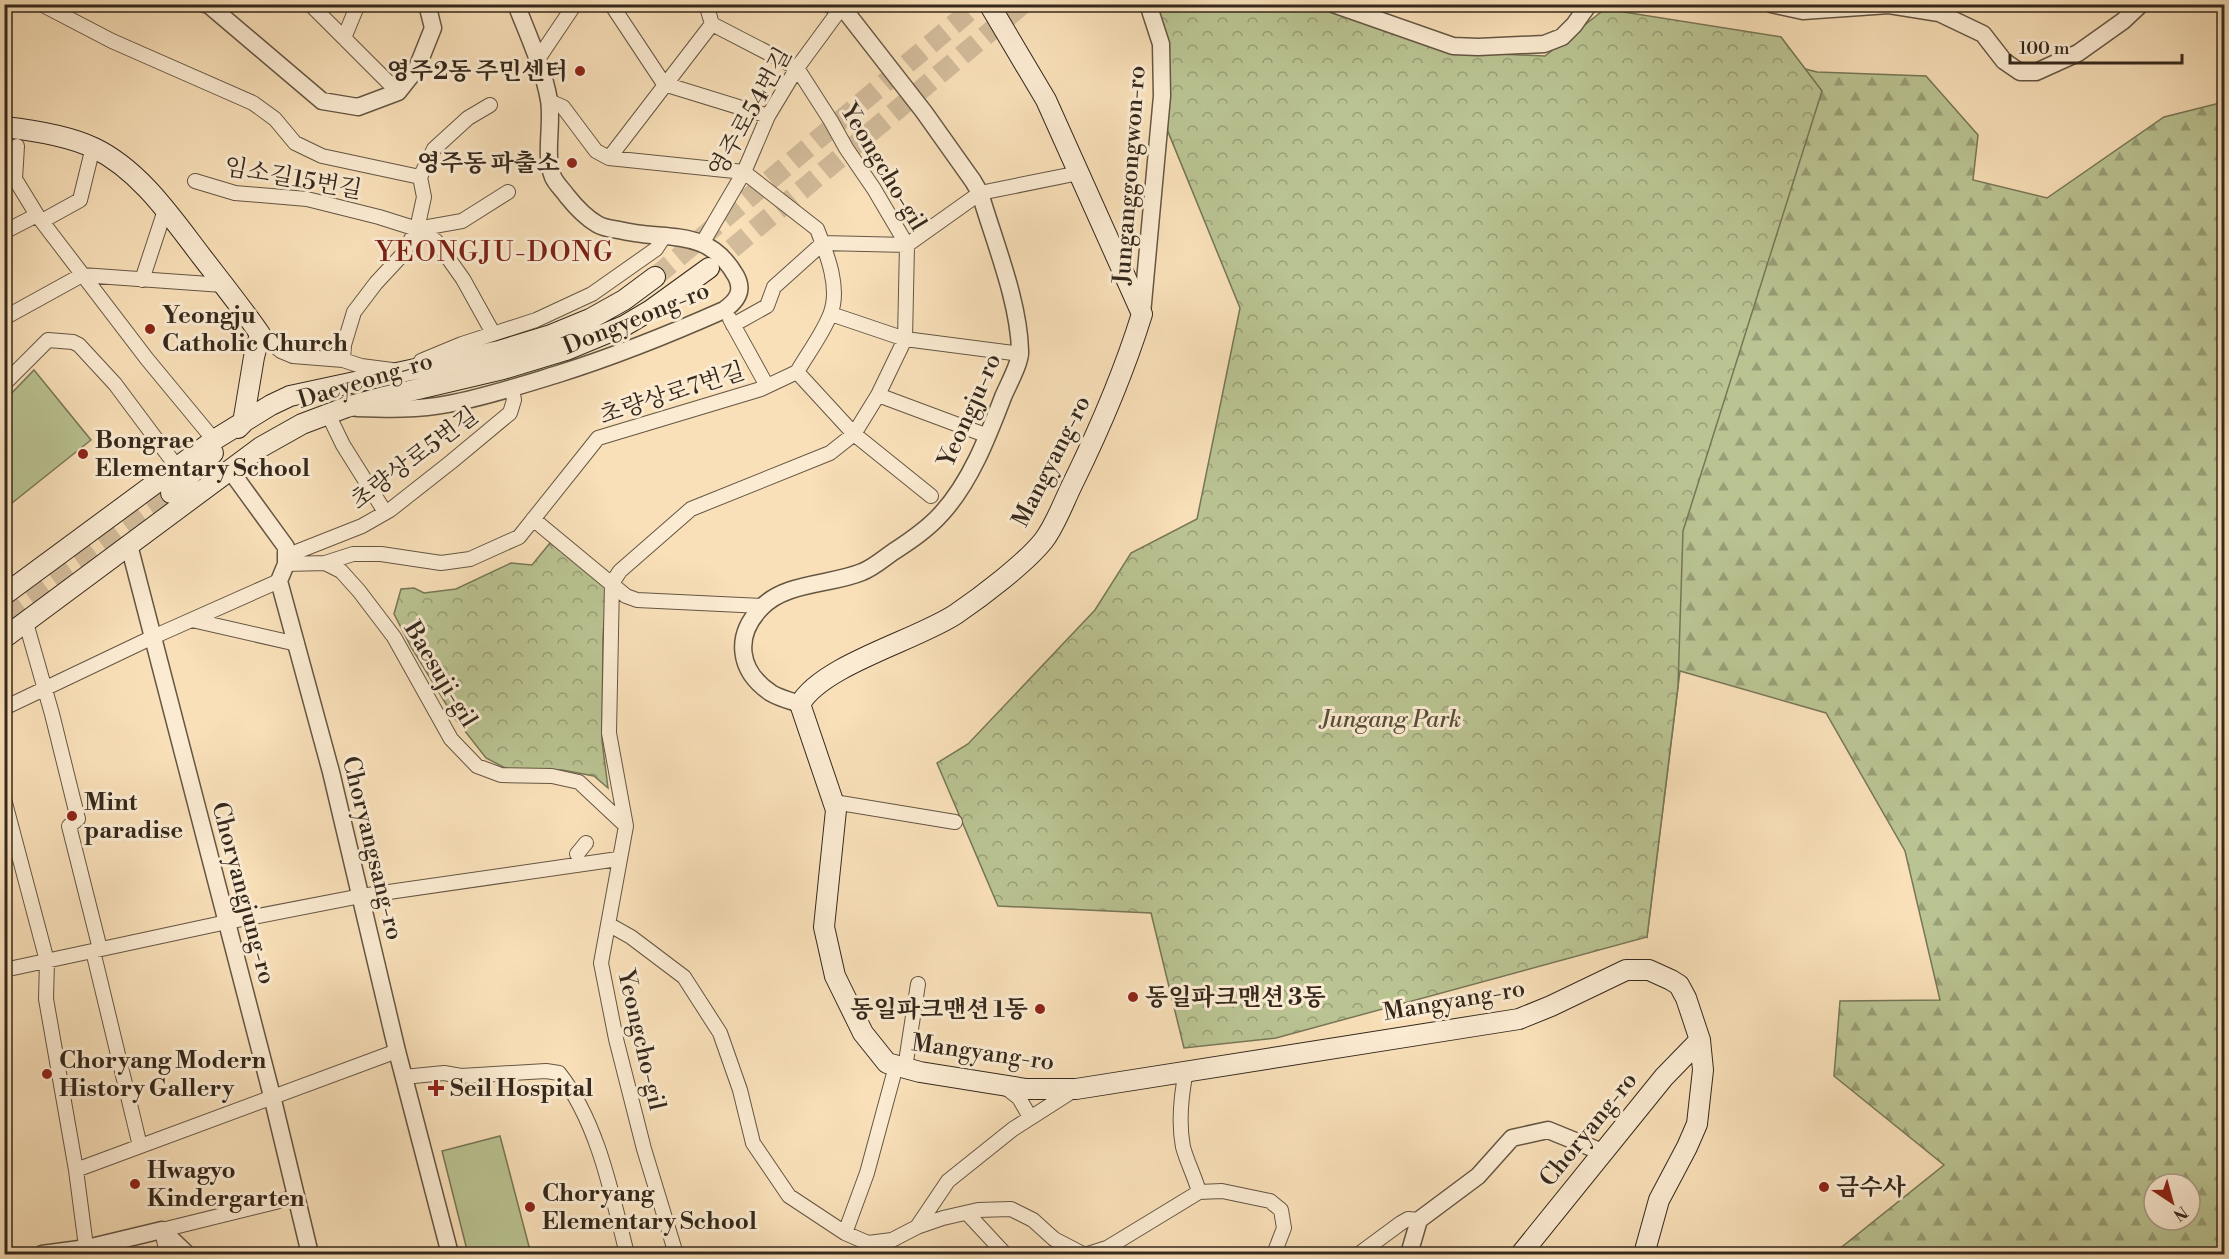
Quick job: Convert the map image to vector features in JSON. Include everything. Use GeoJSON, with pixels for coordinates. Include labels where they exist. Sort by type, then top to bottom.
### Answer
{"type":"FeatureCollection","features":[{"type":"Feature","properties":{"kind":"main road"},"geometry":{"type":"LineString","coordinates":[[989,4],[1046,100],[1143,314]]}},
{"type":"Feature","properties":{"kind":"main road"},"geometry":{"type":"LineString","coordinates":[[12,139],[93,147],[128,170],[165,210],[260,334],[243,423],[171,493],[261,447]]}},
{"type":"Feature","properties":{"kind":"main road","name":"Daeyeong-ro"},"geometry":{"type":"LineString","coordinates":[[4,638],[261,447],[302,424],[347,407],[414,399],[566,350],[640,317],[680,291],[709,268]]}},
{"type":"Feature","properties":{"kind":"main road","name":"Daeyeong-ro"},"geometry":{"type":"LineString","coordinates":[[4,595],[214,440],[271,405],[290,396],[499,351],[551,335],[624,300],[655,277]]}},
{"type":"Feature","properties":{"kind":"main road","name":"Mangyang-ro"},"geometry":{"type":"LineString","coordinates":[[1143,314],[1128,361],[1078,473],[1044,540],[1012,570],[955,614],[880,652],[866,656],[813,687],[800,704],[834,802],[836,817],[824,927],[835,976],[863,1033],[887,1063],[900,1067],[1026,1089],[1076,1089],[1519,1019],[1626,969],[1649,970],[1679,985],[1686,998],[1700,1040],[1703,1070],[1697,1124],[1659,1200],[1644,1254]]}},
{"type":"Feature","properties":{"kind":"main road","name":"Choryang-ro"},"geometry":{"type":"LineString","coordinates":[[1521,1254],[1664,1077],[1700,1040]]}},
{"type":"Feature","properties":{"kind":"street"},"geometry":{"type":"LineString","coordinates":[[41,4],[112,41],[253,102],[275,119],[295,143],[322,156],[420,177]]}},
{"type":"Feature","properties":{"kind":"street"},"geometry":{"type":"LineString","coordinates":[[310,4],[398,92]]}},
{"type":"Feature","properties":{"kind":"street"},"geometry":{"type":"LineString","coordinates":[[344,38],[358,4]]}},
{"type":"Feature","properties":{"kind":"street"},"geometry":{"type":"LineString","coordinates":[[210,5],[322,101],[358,108],[398,92],[417,68],[433,28],[427,4]]}},
{"type":"Feature","properties":{"kind":"street","name":"Dongyeong-ro"},"geometry":{"type":"LineString","coordinates":[[414,399],[446,405],[512,389],[619,354],[724,310],[733,303],[740,292],[739,282],[733,271],[715,251],[703,242],[666,235],[652,236],[598,225],[578,209],[553,176],[549,101],[538,59],[516,4]]}},
{"type":"Feature","properties":{"kind":"street"},"geometry":{"type":"LineString","coordinates":[[538,59],[575,4]]}},
{"type":"Feature","properties":{"kind":"street"},"geometry":{"type":"LineString","coordinates":[[611,4],[664,84],[768,116]]}},
{"type":"Feature","properties":{"kind":"street"},"geometry":{"type":"LineString","coordinates":[[609,158],[712,24],[706,4]]}},
{"type":"Feature","properties":{"kind":"street","name":"Junganggongwon-ro"},"geometry":{"type":"LineString","coordinates":[[1143,314],[1162,96],[1161,44],[1148,4]]}},
{"type":"Feature","properties":{"kind":"street"},"geometry":{"type":"LineString","coordinates":[[1333,4],[1454,46],[1478,47],[1544,44],[1562,37],[1574,25],[1588,4]]}},
{"type":"Feature","properties":{"kind":"street"},"geometry":{"type":"LineString","coordinates":[[1771,4],[1803,11],[1889,5],[1939,13],[1983,34],[2004,61],[2020,72],[2036,72],[2078,53],[2141,4]]}},
{"type":"Feature","properties":{"kind":"street","name":"영주로54번길"},"geometry":{"type":"LineString","coordinates":[[703,242],[744,172],[768,116],[839,6]]}},
{"type":"Feature","properties":{"kind":"street","name":"Yeongju-ro"},"geometry":{"type":"LineString","coordinates":[[762,606],[801,587],[863,572],[921,534],[943,512],[962,485],[988,436],[1021,354],[1018,328],[1009,290],[974,180],[924,112],[839,6]]}},
{"type":"Feature","properties":{"kind":"street","name":"Yeongcho-gil"},"geometry":{"type":"LineString","coordinates":[[676,1254],[644,1149],[614,1028],[601,963],[618,859],[626,826],[609,733],[612,583],[620,571],[691,509],[830,453],[855,434],[878,395],[905,339],[907,245],[874,189],[797,68],[712,24]]}},
{"type":"Feature","properties":{"kind":"street"},"geometry":{"type":"LineString","coordinates":[[549,101],[563,107],[596,152],[609,158],[744,172],[817,229],[835,290],[831,314],[797,372],[855,434],[931,496]]}},
{"type":"Feature","properties":{"kind":"street"},"geometry":{"type":"LineString","coordinates":[[343,360],[344,345],[354,312],[402,255],[417,229],[424,197],[420,177],[434,149],[468,118],[490,105]]}},
{"type":"Feature","properties":{"kind":"street"},"geometry":{"type":"LineString","coordinates":[[12,139],[15,178],[39,218],[147,359],[214,440]]}},
{"type":"Feature","properties":{"kind":"street"},"geometry":{"type":"LineString","coordinates":[[4,232],[80,200],[93,147]]}},
{"type":"Feature","properties":{"kind":"street"},"geometry":{"type":"LineString","coordinates":[[733,325],[766,306],[774,287],[823,243],[907,245],[980,193],[1079,173]]}},
{"type":"Feature","properties":{"kind":"street","name":"임소길15번길"},"geometry":{"type":"LineString","coordinates":[[195,181],[235,193],[307,199],[417,229]]}},
{"type":"Feature","properties":{"kind":"street"},"geometry":{"type":"LineString","coordinates":[[417,229],[462,221],[508,192]]}},
{"type":"Feature","properties":{"kind":"street"},"geometry":{"type":"LineString","coordinates":[[142,280],[165,210]]}},
{"type":"Feature","properties":{"kind":"street"},"geometry":{"type":"LineString","coordinates":[[417,229],[436,241],[463,279],[493,333]]}},
{"type":"Feature","properties":{"kind":"street"},"geometry":{"type":"LineString","coordinates":[[260,334],[281,351],[293,356],[343,360],[361,366],[402,371],[444,351],[536,320],[592,294],[656,249],[666,235]]}},
{"type":"Feature","properties":{"kind":"street"},"geometry":{"type":"LineString","coordinates":[[4,318],[82,275],[224,285]]}},
{"type":"Feature","properties":{"kind":"street"},"geometry":{"type":"LineString","coordinates":[[724,310],[767,386]]}},
{"type":"Feature","properties":{"kind":"street"},"geometry":{"type":"LineString","coordinates":[[831,314],[905,339],[1021,354]]}},
{"type":"Feature","properties":{"kind":"street"},"geometry":{"type":"LineString","coordinates":[[4,384],[48,340],[73,342],[79,345],[115,384],[177,467]]}},
{"type":"Feature","properties":{"kind":"street","name":"초량상로7번길"},"geometry":{"type":"LineString","coordinates":[[286,560],[325,563],[353,554],[381,554],[441,563],[470,559],[519,537],[598,438],[767,386],[797,372]]}},
{"type":"Feature","properties":{"kind":"street","name":"초량상로5번길"},"geometry":{"type":"LineString","coordinates":[[286,560],[362,526],[385,512],[510,413],[514,400],[512,389]]}},
{"type":"Feature","properties":{"kind":"street"},"geometry":{"type":"LineString","coordinates":[[878,395],[988,436]]}},
{"type":"Feature","properties":{"kind":"street"},"geometry":{"type":"LineString","coordinates":[[328,414],[343,445],[385,512]]}},
{"type":"Feature","properties":{"kind":"street"},"geometry":{"type":"LineString","coordinates":[[4,708],[153,637],[279,581],[286,560],[286,547],[230,470]]}},
{"type":"Feature","properties":{"kind":"street"},"geometry":{"type":"LineString","coordinates":[[533,519],[626,596],[637,600],[762,606]]}},
{"type":"Feature","properties":{"kind":"street","name":"Choryangjung-ro"},"geometry":{"type":"LineString","coordinates":[[129,545],[272,1096],[310,1254]]}},
{"type":"Feature","properties":{"kind":"street","name":"Baesuji-gil"},"geometry":{"type":"LineString","coordinates":[[325,563],[341,571],[394,637],[451,739],[477,766],[501,775],[552,776],[579,782],[626,826]]}},
{"type":"Feature","properties":{"kind":"street","name":"Choryangsang-ro"},"geometry":{"type":"LineString","coordinates":[[279,581],[297,644],[361,896],[397,1051],[450,1254]]}},
{"type":"Feature","properties":{"kind":"street"},"geometry":{"type":"LineString","coordinates":[[762,606],[748,624],[742,642],[744,660],[755,680],[771,693],[800,704]]}},
{"type":"Feature","properties":{"kind":"street"},"geometry":{"type":"LineString","coordinates":[[192,620],[297,644]]}},
{"type":"Feature","properties":{"kind":"street"},"geometry":{"type":"LineString","coordinates":[[26,623],[78,819],[69,826],[140,1146]]}},
{"type":"Feature","properties":{"kind":"street"},"geometry":{"type":"LineString","coordinates":[[4,799],[47,961],[46,999],[76,1170],[87,1251]]}},
{"type":"Feature","properties":{"kind":"street"},"geometry":{"type":"LineString","coordinates":[[834,802],[955,822]]}},
{"type":"Feature","properties":{"kind":"street"},"geometry":{"type":"LineString","coordinates":[[577,854],[586,843]]}},
{"type":"Feature","properties":{"kind":"street"},"geometry":{"type":"LineString","coordinates":[[4,970],[361,896],[618,859]]}},
{"type":"Feature","properties":{"kind":"street"},"geometry":{"type":"LineString","coordinates":[[608,924],[631,936],[684,977],[720,1033],[740,1090],[753,1143],[789,1196],[845,1233],[868,1243],[892,1240],[917,1227],[967,1212],[1011,1209],[1033,1220],[1054,1239],[1083,1254]]}},
{"type":"Feature","properties":{"kind":"street"},"geometry":{"type":"LineString","coordinates":[[845,1233],[867,1173],[900,1067],[918,984]]}},
{"type":"Feature","properties":{"kind":"street"},"geometry":{"type":"LineString","coordinates":[[76,1170],[397,1051]]}},
{"type":"Feature","properties":{"kind":"street"},"geometry":{"type":"LineString","coordinates":[[404,1077],[444,1073],[461,1076],[546,1071],[559,1073],[571,1088],[603,1158],[627,1254]]}},
{"type":"Feature","properties":{"kind":"street"},"geometry":{"type":"LineString","coordinates":[[1186,1071],[1181,1095],[1180,1122],[1184,1149],[1200,1192]]}},
{"type":"Feature","properties":{"kind":"street"},"geometry":{"type":"LineString","coordinates":[[1003,1085],[1019,1098],[1030,1117]]}},
{"type":"Feature","properties":{"kind":"street"},"geometry":{"type":"LineString","coordinates":[[917,1227],[948,1181],[1030,1117],[1076,1089]]}},
{"type":"Feature","properties":{"kind":"street"},"geometry":{"type":"LineString","coordinates":[[1409,1254],[1419,1220],[1478,1176],[1512,1138],[1548,1130],[1602,1152]]}},
{"type":"Feature","properties":{"kind":"street"},"geometry":{"type":"LineString","coordinates":[[1088,1254],[1107,1248],[1200,1192],[1222,1191],[1270,1201],[1281,1210],[1284,1228],[1274,1254]]}},
{"type":"Feature","properties":{"kind":"street"},"geometry":{"type":"LineString","coordinates":[[42,1254],[87,1251],[296,1197]]}},
{"type":"Feature","properties":{"kind":"street"},"geometry":{"type":"LineString","coordinates":[[967,1212],[1005,1254]]}},
{"type":"Feature","properties":{"kind":"street"},"geometry":{"type":"LineString","coordinates":[[1359,1254],[1401,1222],[1408,1219],[1419,1220]]}},
{"type":"Feature","properties":{"kind":"street"},"geometry":{"type":"LineString","coordinates":[[162,1230],[167,1254]]}},
{"type":"Feature","properties":{"kind":"street"},"geometry":{"type":"LineString","coordinates":[[162,1230],[187,1254]]}},
{"type":"Feature","properties":{"kind":"street"},"geometry":{"type":"LineString","coordinates":[[990,1240],[995,1254]]}},
{"type":"Feature","properties":{"kind":"green space"},"geometry":{"type":"Polygon","coordinates":[[[1157,5],[1515,80],[1650,28],[1817,72],[1926,76],[1978,135],[1973,180],[2047,198],[2164,117],[2224,102],[2224,1254],[1833,1254],[1944,1165],[1834,1076],[1840,1001],[1940,1000],[1905,851],[1826,713],[1680,671],[1647,937],[1251,331],[1167,129],[1168,43],[1157,5]]]}},
{"type":"Feature","properties":{"kind":"green space","name":"Jungang Park"},"geometry":{"type":"Polygon","coordinates":[[[1157,5],[1318,5],[1454,52],[1545,56],[1605,9],[1781,37],[1822,91],[1683,531],[1678,686],[1647,937],[1276,1038],[1184,1048],[1151,913],[998,906],[937,763],[968,744],[1095,610],[1131,553],[1197,519],[1240,308],[1167,129],[1168,43],[1157,5]]]}},
{"type":"Feature","properties":{"kind":"green space"},"geometry":{"type":"Polygon","coordinates":[[[34,370],[91,440],[7,507],[4,503],[5,400],[34,370]]]}},
{"type":"Feature","properties":{"kind":"green space"},"geometry":{"type":"Polygon","coordinates":[[[550,543],[608,581],[603,636],[602,741],[608,788],[594,776],[562,770],[509,770],[486,758],[454,717],[411,647],[394,614],[401,589],[414,588],[424,593],[456,589],[511,563],[532,565],[550,543]]]}},
{"type":"Feature","properties":{"kind":"green space"},"geometry":{"type":"Polygon","coordinates":[[[500,1136],[531,1254],[468,1254],[442,1151],[500,1136]]]}},
{"type":"Feature","properties":{"kind":"tunnel"},"geometry":{"type":"LineString","coordinates":[[655,277],[978,4]]}},
{"type":"Feature","properties":{"kind":"tunnel"},"geometry":{"type":"LineString","coordinates":[[709,268],[1023,4]]}},
{"type":"Feature","properties":{"kind":"tunnel"},"geometry":{"type":"LineString","coordinates":[[4,614],[171,493]]}},
{"type":"Feature","properties":{"kind":"place","name":"영주2동 주민센터"},"geometry":{"type":"Point","coordinates":[580,71]}},
{"type":"Feature","properties":{"kind":"place","name":"영주동 파출소"},"geometry":{"type":"Point","coordinates":[572,163]}},
{"type":"Feature","properties":{"kind":"place","name":"Yeongju Catholic Church"},"geometry":{"type":"Point","coordinates":[150,329]}},
{"type":"Feature","properties":{"kind":"place","name":"Bongrae Elementary School"},"geometry":{"type":"Point","coordinates":[83,454]}},
{"type":"Feature","properties":{"kind":"place","name":"Mint paradise"},"geometry":{"type":"Point","coordinates":[72,816]}},
{"type":"Feature","properties":{"kind":"place","name":"동일파크맨션 3동"},"geometry":{"type":"Point","coordinates":[1133,997]}},
{"type":"Feature","properties":{"kind":"place","name":"동일파크맨션 1동"},"geometry":{"type":"Point","coordinates":[1040,1009]}},
{"type":"Feature","properties":{"kind":"place","name":"Choryang Modern History Gallery"},"geometry":{"type":"Point","coordinates":[47,1074]}},
{"type":"Feature","properties":{"kind":"place","name":"Seil Hospital"},"geometry":{"type":"Point","coordinates":[436,1088]}},
{"type":"Feature","properties":{"kind":"place","name":"Hwagyo Kindergarten"},"geometry":{"type":"Point","coordinates":[135,1184]}},
{"type":"Feature","properties":{"kind":"place","name":"금수사"},"geometry":{"type":"Point","coordinates":[1824,1187]}},
{"type":"Feature","properties":{"kind":"place","name":"Choryang Elementary School"},"geometry":{"type":"Point","coordinates":[530,1207]}},
{"type":"Feature","properties":{"kind":"district","name":"YEONGJU-DONG"},"geometry":{"type":"Point","coordinates":[495,252]}}]}
